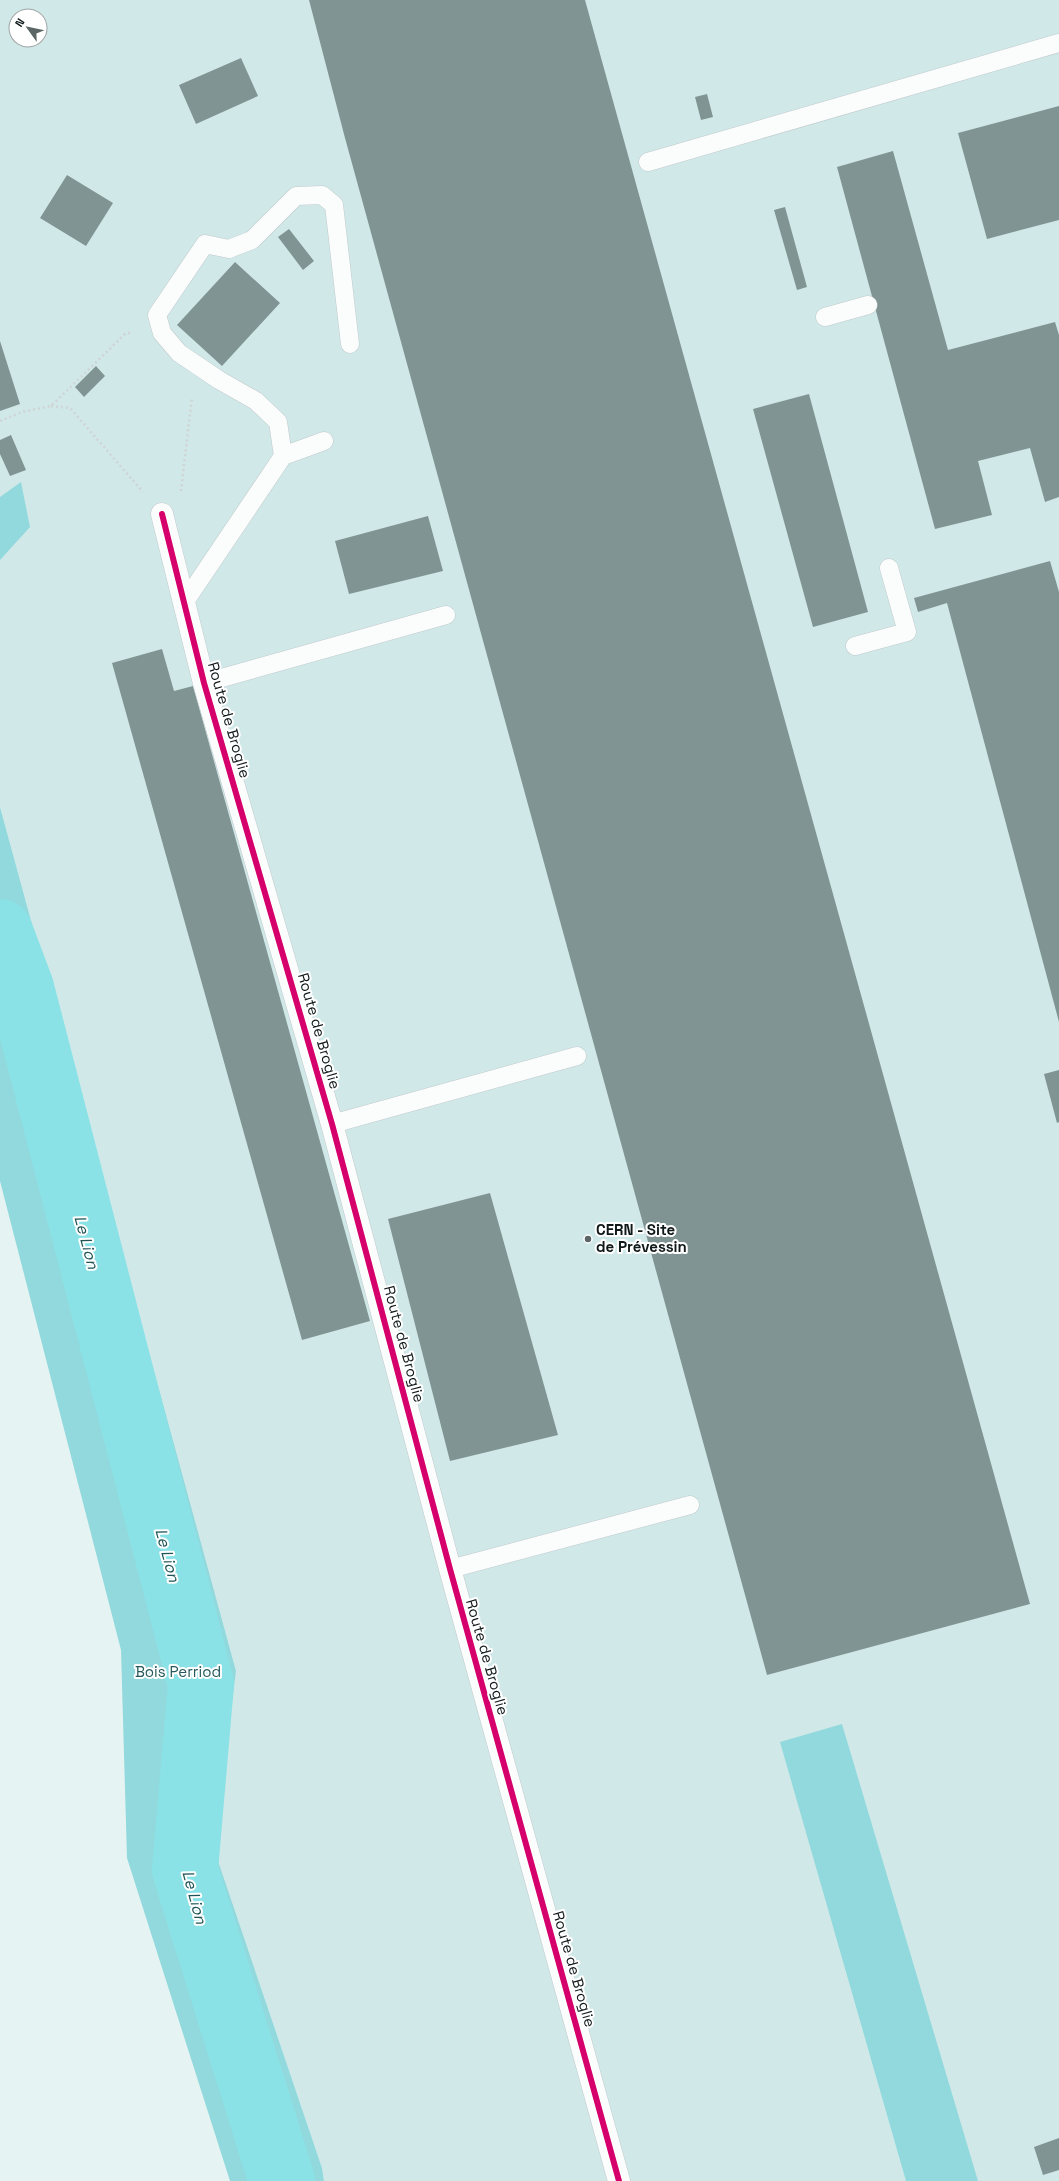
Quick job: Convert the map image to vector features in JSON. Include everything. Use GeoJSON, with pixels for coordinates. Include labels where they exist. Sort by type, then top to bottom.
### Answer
{"type":"FeatureCollection","features":[{"type":"Feature","properties":{"kind":"street","name":"Route de Broglie"},"geometry":{"type":"LineString","coordinates":[[162,514],[204,683],[332,1124],[450,1570],[619,2181]]}},
{"type":"Feature","properties":{"kind":"lane"},"geometry":{"type":"LineString","coordinates":[[648,162],[1059,43]]}},
{"type":"Feature","properties":{"kind":"lane"},"geometry":{"type":"LineString","coordinates":[[283,456],[278,422],[256,401],[219,380],[179,353],[162,333],[157,314],[205,244],[229,249],[252,240],[296,196],[322,195],[334,205],[350,344]]}},
{"type":"Feature","properties":{"kind":"lane"},"geometry":{"type":"LineString","coordinates":[[825,317],[868,305]]}},
{"type":"Feature","properties":{"kind":"lane"},"geometry":{"type":"LineString","coordinates":[[184,603],[283,456],[324,441]]}},
{"type":"Feature","properties":{"kind":"lane"},"geometry":{"type":"LineString","coordinates":[[855,646],[907,632],[889,568]]}},
{"type":"Feature","properties":{"kind":"lane"},"geometry":{"type":"LineString","coordinates":[[204,683],[446,615]]}},
{"type":"Feature","properties":{"kind":"lane"},"geometry":{"type":"LineString","coordinates":[[332,1124],[577,1056]]}},
{"type":"Feature","properties":{"kind":"lane"},"geometry":{"type":"LineString","coordinates":[[450,1570],[690,1505]]}},
{"type":"Feature","properties":{"kind":"path"},"geometry":{"type":"LineString","coordinates":[[51,406],[126,333],[162,333]]}},
{"type":"Feature","properties":{"kind":"path"},"geometry":{"type":"LineString","coordinates":[[0,421],[22,412],[51,406],[70,408],[162,514],[182,491],[196,364]]}},
{"type":"Feature","properties":{"kind":"shaded area","name":"CERN - Site de Prévessin"},"geometry":{"type":"Polygon","coordinates":[[[0,0],[1059,0],[1059,2181],[324,2181],[322,2168],[214,1849],[236,1671],[0,807],[0,0]]]}},
{"type":"Feature","properties":{"kind":"green space"},"geometry":{"type":"Polygon","coordinates":[[[21,482],[30,527],[0,560],[0,497],[21,482]]]}},
{"type":"Feature","properties":{"kind":"green space","name":"Bois Perriod"},"geometry":{"type":"Polygon","coordinates":[[[0,807],[236,1671],[214,1849],[322,2168],[324,2181],[230,2181],[127,1858],[121,1650],[0,1181],[0,807]]]}},
{"type":"Feature","properties":{"kind":"green space"},"geometry":{"type":"Polygon","coordinates":[[[842,1724],[978,2181],[906,2181],[780,1742],[842,1724]]]}},
{"type":"Feature","properties":{"kind":"building"},"geometry":{"type":"Polygon","coordinates":[[[309,0],[585,0],[1030,1604],[767,1675],[345,138],[309,0]]]}},
{"type":"Feature","properties":{"kind":"building"},"geometry":{"type":"Polygon","coordinates":[[[241,58],[258,96],[196,124],[179,85],[241,58]]]}},
{"type":"Feature","properties":{"kind":"building"},"geometry":{"type":"Polygon","coordinates":[[[707,94],[713,117],[701,120],[695,97],[707,94]]]}},
{"type":"Feature","properties":{"kind":"building"},"geometry":{"type":"Polygon","coordinates":[[[1059,106],[1059,220],[987,239],[958,133],[1059,106]]]}},
{"type":"Feature","properties":{"kind":"building"},"geometry":{"type":"Polygon","coordinates":[[[893,151],[948,350],[1055,322],[1059,335],[1059,497],[1045,502],[1030,448],[978,461],[992,515],[935,529],[837,167],[893,151]]]}},
{"type":"Feature","properties":{"kind":"building"},"geometry":{"type":"Polygon","coordinates":[[[67,175],[113,203],[86,246],[40,218],[67,175]]]}},
{"type":"Feature","properties":{"kind":"building"},"geometry":{"type":"Polygon","coordinates":[[[785,207],[807,287],[797,290],[774,210],[785,207]]]}},
{"type":"Feature","properties":{"kind":"building"},"geometry":{"type":"Polygon","coordinates":[[[289,229],[314,261],[303,270],[278,237],[289,229]]]}},
{"type":"Feature","properties":{"kind":"building"},"geometry":{"type":"Polygon","coordinates":[[[235,262],[280,303],[222,366],[177,325],[235,262]]]}},
{"type":"Feature","properties":{"kind":"building"},"geometry":{"type":"Polygon","coordinates":[[[0,341],[20,404],[0,411],[0,341]]]}},
{"type":"Feature","properties":{"kind":"building"},"geometry":{"type":"Polygon","coordinates":[[[96,366],[105,376],[84,397],[75,387],[96,366]]]}},
{"type":"Feature","properties":{"kind":"building"},"geometry":{"type":"Polygon","coordinates":[[[809,394],[868,612],[813,627],[753,409],[809,394]]]}},
{"type":"Feature","properties":{"kind":"building"},"geometry":{"type":"Polygon","coordinates":[[[11,435],[26,470],[10,476],[0,454],[0,440],[11,435]]]}},
{"type":"Feature","properties":{"kind":"building"},"geometry":{"type":"Polygon","coordinates":[[[428,516],[443,571],[349,594],[335,541],[428,516]]]}},
{"type":"Feature","properties":{"kind":"building"},"geometry":{"type":"Polygon","coordinates":[[[1050,561],[1059,592],[1059,1022],[947,603],[918,612],[914,598],[1050,561]]]}},
{"type":"Feature","properties":{"kind":"building"},"geometry":{"type":"Polygon","coordinates":[[[162,649],[174,691],[193,686],[370,1321],[302,1340],[112,663],[162,649]]]}},
{"type":"Feature","properties":{"kind":"building"},"geometry":{"type":"Polygon","coordinates":[[[1059,1070],[1059,1122],[1057,1123],[1044,1074],[1059,1070]]]}},
{"type":"Feature","properties":{"kind":"building"},"geometry":{"type":"Polygon","coordinates":[[[490,1193],[558,1435],[450,1461],[388,1219],[490,1193]]]}},
{"type":"Feature","properties":{"kind":"building"},"geometry":{"type":"Polygon","coordinates":[[[1059,2138],[1059,2170],[1043,2175],[1034,2147],[1059,2138]]]}},
{"type":"Feature","properties":{"kind":"waterway","name":"Le Lion"},"geometry":{"type":"LineString","coordinates":[[0,932],[21,988],[201,1684],[185,1870],[282,2181]]}},
{"type":"Feature","properties":{"kind":"cycle path"},"geometry":{"type":"LineString","coordinates":[[162,514],[204,683],[332,1124],[450,1569],[619,2181]]}},
{"type":"Feature","properties":{"kind":"place","name":"CERN - Site de Prévessin"},"geometry":{"type":"Point","coordinates":[588,1239]}}]}
